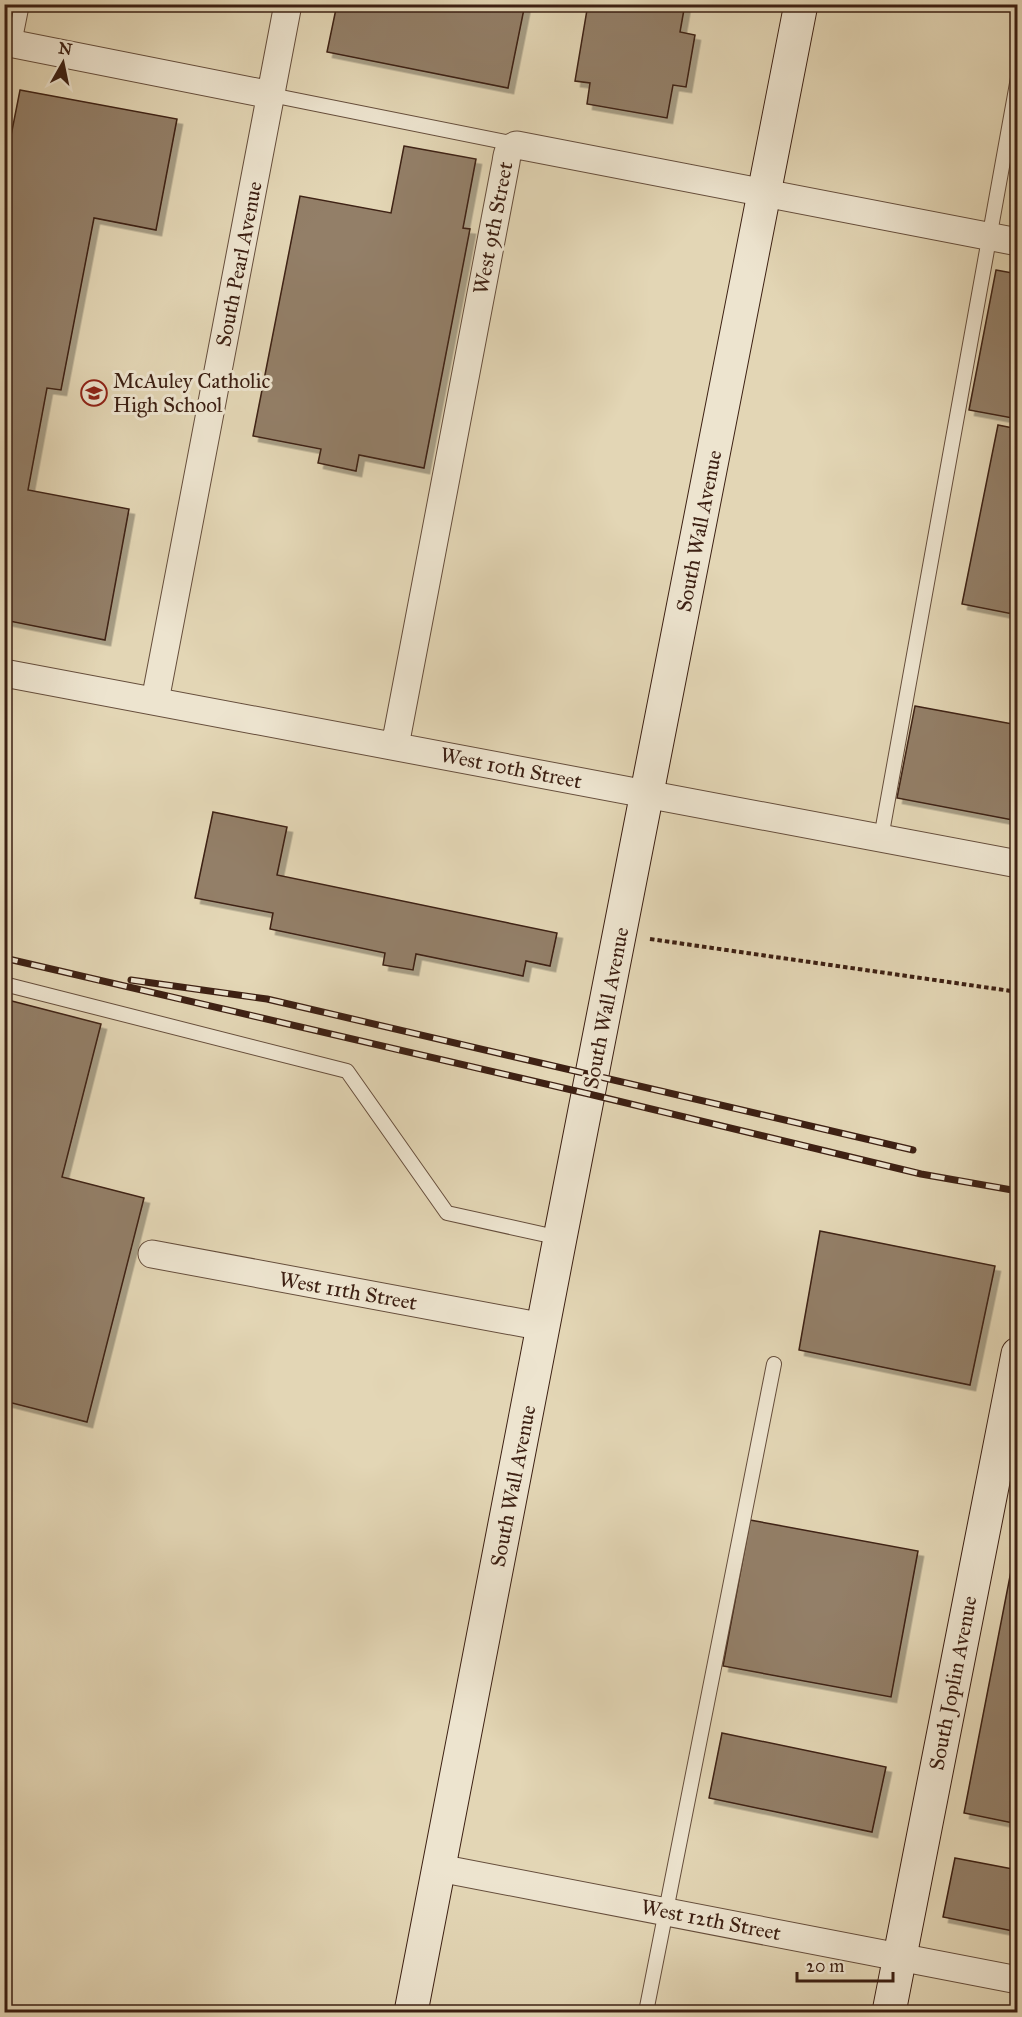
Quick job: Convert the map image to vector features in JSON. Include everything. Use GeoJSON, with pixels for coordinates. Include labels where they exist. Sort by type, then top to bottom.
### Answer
{"type":"FeatureCollection","features":[{"type":"Feature","properties":{"kind":"street","name":"South Pearl Avenue"},"geometry":{"type":"LineString","coordinates":[[155,701],[288,4]]}},
{"type":"Feature","properties":{"kind":"street","name":"South Wall Avenue"},"geometry":{"type":"LineString","coordinates":[[411,2013],[801,4]]}},
{"type":"Feature","properties":{"kind":"street"},"geometry":{"type":"LineString","coordinates":[[9,43],[271,96]]}},
{"type":"Feature","properties":{"kind":"street","name":"West 9th Street"},"geometry":{"type":"LineString","coordinates":[[395,746],[508,150],[517,145],[1017,242]]}},
{"type":"Feature","properties":{"kind":"street","name":"West 10th Street"},"geometry":{"type":"LineString","coordinates":[[4,673],[1017,864]]}},
{"type":"Feature","properties":{"kind":"street","name":"West 11th Street"},"geometry":{"type":"LineString","coordinates":[[152,1254],[544,1327]]}},
{"type":"Feature","properties":{"kind":"street","name":"South Joplin Avenue"},"geometry":{"type":"LineString","coordinates":[[889,2013],[1016,1374]]}},
{"type":"Feature","properties":{"kind":"street","name":"West 12th Street"},"geometry":{"type":"LineString","coordinates":[[439,1868],[1017,1980]]}},
{"type":"Feature","properties":{"kind":"lane"},"geometry":{"type":"LineString","coordinates":[[9,43],[22,4]]}},
{"type":"Feature","properties":{"kind":"lane"},"geometry":{"type":"LineString","coordinates":[[881,838],[1017,78]]}},
{"type":"Feature","properties":{"kind":"lane"},"geometry":{"type":"LineString","coordinates":[[271,96],[517,145]]}},
{"type":"Feature","properties":{"kind":"lane"},"geometry":{"type":"LineString","coordinates":[[4,984],[347,1071],[447,1213],[560,1238]]}},
{"type":"Feature","properties":{"kind":"lane"},"geometry":{"type":"LineString","coordinates":[[646,2013],[774,1364]]}},
{"type":"Feature","properties":{"kind":"path"},"geometry":{"type":"LineString","coordinates":[[620,934],[758,956],[1017,992]]}},
{"type":"Feature","properties":{"kind":"building"},"geometry":{"type":"Polygon","coordinates":[[[337,4],[525,4],[508,88],[327,52],[337,4]]]}},
{"type":"Feature","properties":{"kind":"building"},"geometry":{"type":"Polygon","coordinates":[[[588,4],[608,8],[608,4],[685,4],[680,32],[695,35],[686,87],[673,85],[667,118],[587,104],[590,83],[575,81],[588,4]]]}},
{"type":"Feature","properties":{"kind":"building"},"geometry":{"type":"Polygon","coordinates":[[[20,90],[177,119],[156,230],[94,218],[61,390],[47,388],[28,490],[129,509],[105,640],[4,620],[4,171],[20,90]]]}},
{"type":"Feature","properties":{"kind":"building"},"geometry":{"type":"Polygon","coordinates":[[[404,146],[476,159],[463,228],[470,229],[424,468],[359,455],[356,471],[318,463],[321,449],[253,436],[300,196],[391,213],[404,146]]]}},
{"type":"Feature","properties":{"kind":"building"},"geometry":{"type":"Polygon","coordinates":[[[996,270],[1018,274],[1018,419],[969,410],[996,270]]]}},
{"type":"Feature","properties":{"kind":"building"},"geometry":{"type":"Polygon","coordinates":[[[998,425],[1018,429],[1018,615],[962,604],[998,425]]]}},
{"type":"Feature","properties":{"kind":"building"},"geometry":{"type":"Polygon","coordinates":[[[915,706],[1018,725],[1018,821],[897,798],[915,706]]]}},
{"type":"Feature","properties":{"kind":"building"},"geometry":{"type":"Polygon","coordinates":[[[213,812],[287,827],[277,875],[557,933],[550,966],[526,961],[523,976],[416,954],[413,970],[383,965],[385,953],[270,929],[273,913],[195,898],[213,812]]]}},
{"type":"Feature","properties":{"kind":"building"},"geometry":{"type":"Polygon","coordinates":[[[4,999],[101,1024],[62,1177],[144,1198],[87,1422],[4,1401],[4,999]]]}},
{"type":"Feature","properties":{"kind":"building"},"geometry":{"type":"Polygon","coordinates":[[[820,1231],[995,1266],[970,1385],[799,1350],[820,1231]]]}},
{"type":"Feature","properties":{"kind":"building"},"geometry":{"type":"Polygon","coordinates":[[[750,1520],[918,1551],[891,1697],[723,1666],[750,1520]]]}},
{"type":"Feature","properties":{"kind":"building"},"geometry":{"type":"Polygon","coordinates":[[[1011,1571],[1018,1572],[1018,1824],[964,1813],[1011,1571]]]}},
{"type":"Feature","properties":{"kind":"building"},"geometry":{"type":"Polygon","coordinates":[[[722,1733],[886,1767],[872,1832],[709,1798],[722,1733]]]}},
{"type":"Feature","properties":{"kind":"building"},"geometry":{"type":"Polygon","coordinates":[[[955,1858],[1018,1870],[1018,1932],[943,1917],[955,1858]]]}},
{"type":"Feature","properties":{"kind":"railway"},"geometry":{"type":"LineString","coordinates":[[4,958],[921,1174],[1018,1191]]}},
{"type":"Feature","properties":{"kind":"railway"},"geometry":{"type":"LineString","coordinates":[[131,980],[267,999],[913,1150]]}},
{"type":"Feature","properties":{"kind":"place","name":"McAuley Catholic High School"},"geometry":{"type":"Point","coordinates":[94,393]}}]}
